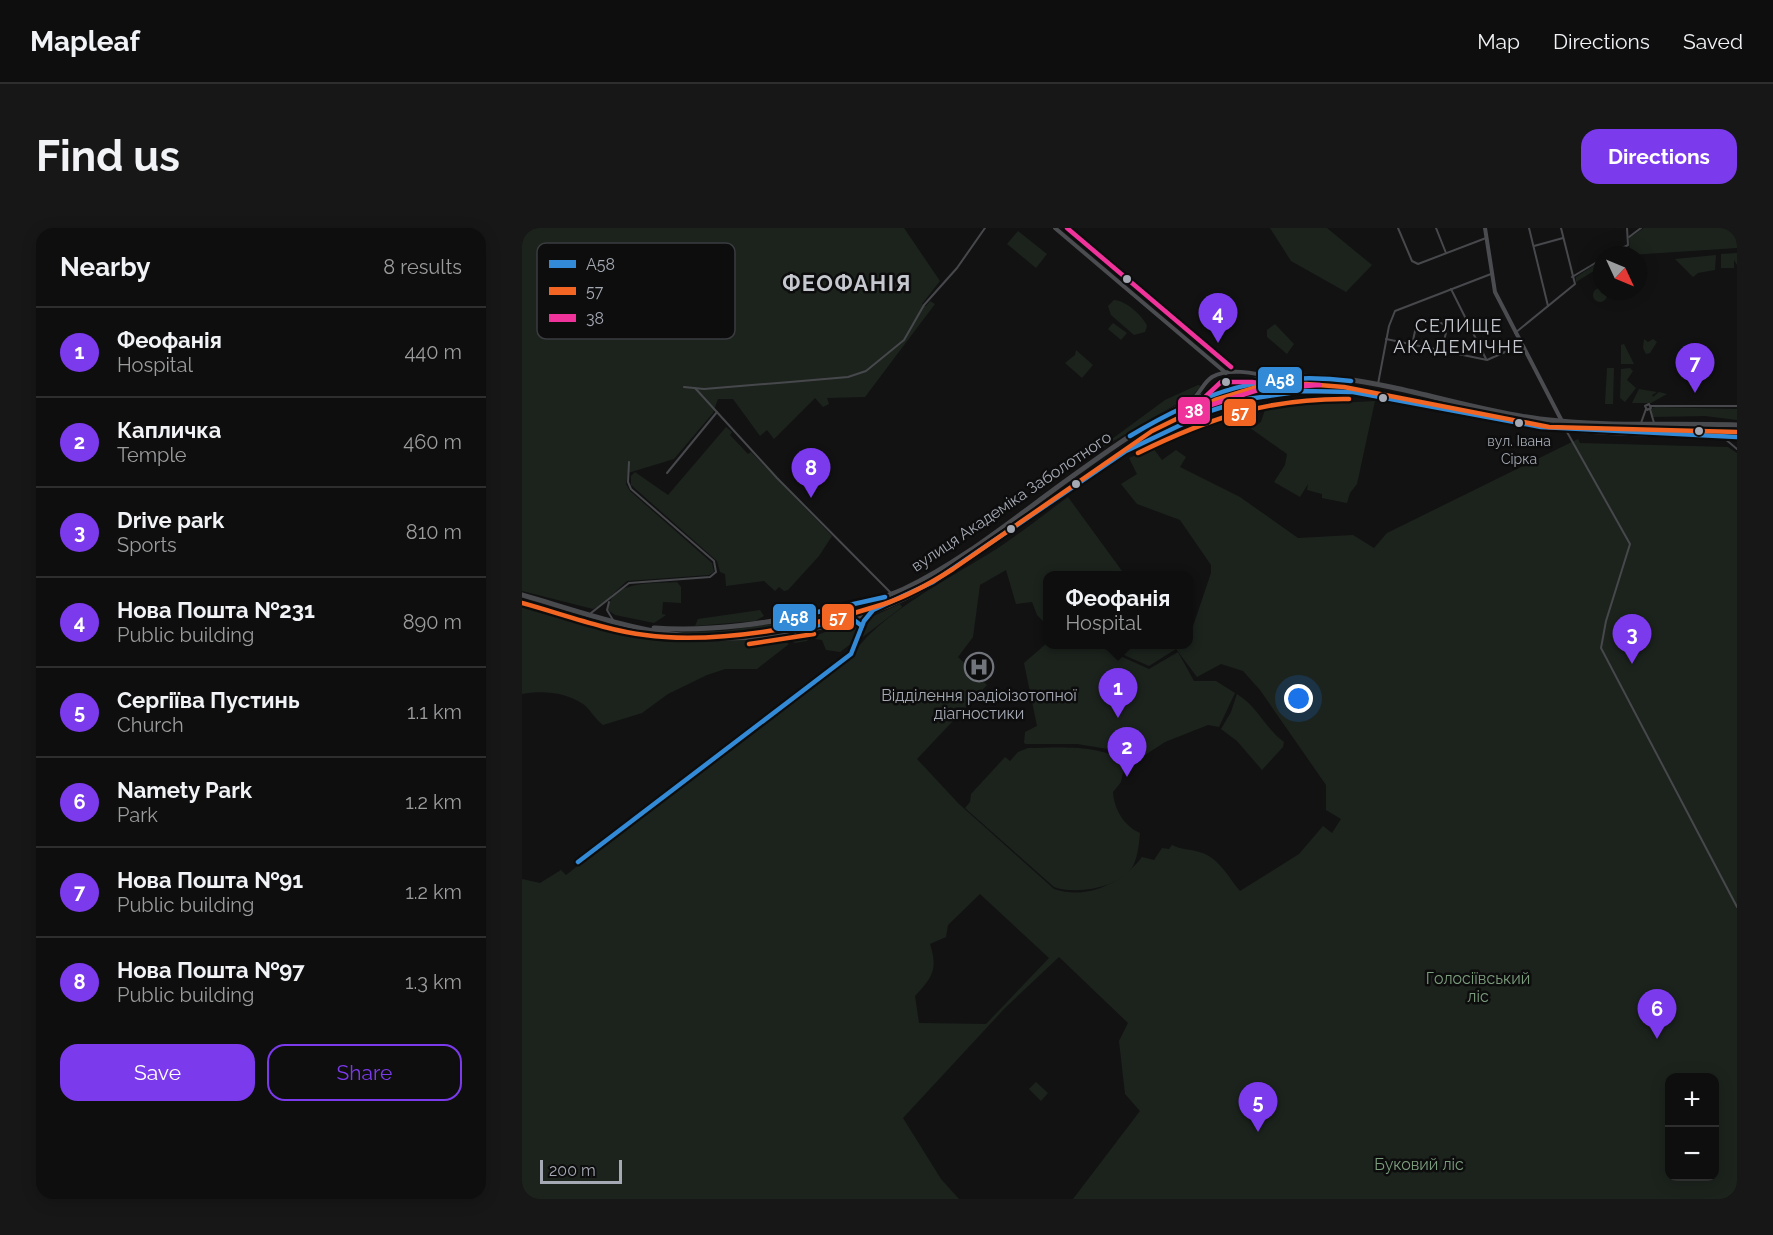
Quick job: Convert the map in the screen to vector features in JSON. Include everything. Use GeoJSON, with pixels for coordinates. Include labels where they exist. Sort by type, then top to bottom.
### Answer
{"type":"FeatureCollection","features":[{"type":"Feature","properties":{"kind":"highway","name":"вулиця Академіка Заболотного"},"geometry":{"type":"LineString","coordinates":[[646,628],[711,630],[791,618],[892,594],[930,575],[1120,443],[1189,403],[1229,386],[1271,378],[1292,376],[1333,378],[1518,416],[1561,421],[1737,425]]}},
{"type":"Feature","properties":{"kind":"highway"},"geometry":{"type":"LineString","coordinates":[[1292,376],[1298,384],[1292,392]]}},
{"type":"Feature","properties":{"kind":"highway","name":"вулиця Академіка Заболотного"},"geometry":{"type":"LineString","coordinates":[[522,595],[671,634],[713,637],[751,637],[795,631],[850,617],[933,582],[1131,448],[1223,406],[1292,392],[1367,394],[1497,420],[1566,429],[1737,437]]}},
{"type":"Feature","properties":{"kind":"highway"},"geometry":{"type":"LineString","coordinates":[[791,618],[789,626],[795,631]]}},
{"type":"Feature","properties":{"kind":"street"},"geometry":{"type":"LineString","coordinates":[[684,387],[848,377],[866,371],[903,340],[924,305],[957,268],[985,228]]}},
{"type":"Feature","properties":{"kind":"street"},"geometry":{"type":"LineString","coordinates":[[1055,228],[1226,373]]}},
{"type":"Feature","properties":{"kind":"street"},"geometry":{"type":"LineString","coordinates":[[1398,228],[1412,261],[1423,264],[1486,238]]}},
{"type":"Feature","properties":{"kind":"street"},"geometry":{"type":"LineString","coordinates":[[1436,228],[1446,254]]}},
{"type":"Feature","properties":{"kind":"street"},"geometry":{"type":"LineString","coordinates":[[1485,228],[1490,272],[1495,292],[1561,421],[1630,544],[1606,621],[1601,648],[1737,906]]}},
{"type":"Feature","properties":{"kind":"street"},"geometry":{"type":"LineString","coordinates":[[1529,228],[1548,306]]}},
{"type":"Feature","properties":{"kind":"street"},"geometry":{"type":"LineString","coordinates":[[1515,333],[1575,284],[1561,228]]}},
{"type":"Feature","properties":{"kind":"street"},"geometry":{"type":"LineString","coordinates":[[1626,246],[1628,245],[1627,228]]}},
{"type":"Feature","properties":{"kind":"street"},"geometry":{"type":"LineString","coordinates":[[1628,237],[1641,228]]}},
{"type":"Feature","properties":{"kind":"street"},"geometry":{"type":"LineString","coordinates":[[1534,246],[1563,238]]}},
{"type":"Feature","properties":{"kind":"street"},"geometry":{"type":"LineString","coordinates":[[1572,279],[1593,265]]}},
{"type":"Feature","properties":{"kind":"street"},"geometry":{"type":"LineString","coordinates":[[1378,387],[1386,339],[1395,311],[1490,272]]}},
{"type":"Feature","properties":{"kind":"street"},"geometry":{"type":"LineString","coordinates":[[1451,289],[1487,360]]}},
{"type":"Feature","properties":{"kind":"street"},"geometry":{"type":"LineString","coordinates":[[1412,345],[1417,322],[1431,321],[1443,324],[1447,328],[1442,351]]}},
{"type":"Feature","properties":{"kind":"street"},"geometry":{"type":"LineString","coordinates":[[1386,339],[1487,360],[1521,345]]}},
{"type":"Feature","properties":{"kind":"street"},"geometry":{"type":"LineString","coordinates":[[1189,403],[1211,378],[1226,373],[1254,374],[1271,378]]}},
{"type":"Feature","properties":{"kind":"street"},"geometry":{"type":"LineString","coordinates":[[695,388],[777,478],[892,594]]}},
{"type":"Feature","properties":{"kind":"street"},"geometry":{"type":"LineString","coordinates":[[1649,408],[1737,406]]}},
{"type":"Feature","properties":{"kind":"street"},"geometry":{"type":"LineString","coordinates":[[1641,423],[1649,408]]}},
{"type":"Feature","properties":{"kind":"street"},"geometry":{"type":"LineString","coordinates":[[1649,408],[1654,423]]}},
{"type":"Feature","properties":{"kind":"street"},"geometry":{"type":"LineString","coordinates":[[667,473],[717,412]]}},
{"type":"Feature","properties":{"kind":"street"},"geometry":{"type":"LineString","coordinates":[[1722,436],[1737,448]]}},
{"type":"Feature","properties":{"kind":"street"},"geometry":{"type":"LineString","coordinates":[[590,614],[629,583],[710,577],[717,569],[714,561],[631,489],[628,482],[629,462]]}},
{"type":"Feature","properties":{"kind":"street"},"geometry":{"type":"LineString","coordinates":[[610,599],[606,608],[613,620]]}},
{"type":"Feature","properties":{"kind":"street"},"geometry":{"type":"LineString","coordinates":[[578,862],[851,654],[862,626],[873,609]]}},
{"type":"Feature","properties":{"kind":"street"},"geometry":{"type":"LineString","coordinates":[[850,617],[855,618],[862,626]]}},
{"type":"Feature","properties":{"kind":"green space","name":"ФЕОФАНІЯ"},"geometry":{"type":"Polygon","coordinates":[[[522,228],[904,228],[940,281],[922,304],[926,306],[930,301],[935,304],[865,397],[827,398],[829,404],[823,407],[815,398],[774,439],[767,430],[760,436],[733,399],[718,399],[713,413],[674,459],[628,473],[626,484],[630,491],[712,563],[714,572],[709,575],[627,581],[600,606],[593,609],[522,591],[522,228]]]}},
{"type":"Feature","properties":{"kind":"green space"},"geometry":{"type":"Polygon","coordinates":[[[1270,228],[1327,228],[1372,265],[1346,292],[1291,261],[1270,228]]]}},
{"type":"Feature","properties":{"kind":"green space"},"geometry":{"type":"Polygon","coordinates":[[[1644,228],[1737,228],[1737,248],[1647,254],[1647,246],[1629,246],[1629,238],[1644,228]]]}},
{"type":"Feature","properties":{"kind":"green space"},"geometry":{"type":"Polygon","coordinates":[[[1018,231],[1047,254],[1036,268],[1007,244],[1018,231]]]}},
{"type":"Feature","properties":{"kind":"green space"},"geometry":{"type":"Polygon","coordinates":[[[1737,253],[1737,265],[1734,260],[1734,268],[1721,268],[1721,254],[1737,253]]]}},
{"type":"Feature","properties":{"kind":"green space"},"geometry":{"type":"Polygon","coordinates":[[[1716,255],[1715,270],[1698,273],[1693,277],[1675,259],[1716,255]]]}},
{"type":"Feature","properties":{"kind":"green space"},"geometry":{"type":"Polygon","coordinates":[[[1593,266],[1593,272],[1576,282],[1576,277],[1593,266]]]}},
{"type":"Feature","properties":{"kind":"green space"},"geometry":{"type":"Polygon","coordinates":[[[1114,300],[1138,313],[1147,326],[1145,332],[1134,335],[1111,315],[1108,306],[1114,300]]]}},
{"type":"Feature","properties":{"kind":"green space"},"geometry":{"type":"Polygon","coordinates":[[[1113,323],[1127,333],[1121,340],[1108,329],[1113,323]]]}},
{"type":"Feature","properties":{"kind":"green space"},"geometry":{"type":"Polygon","coordinates":[[[1275,324],[1294,344],[1287,354],[1267,337],[1267,330],[1275,324]]]}},
{"type":"Feature","properties":{"kind":"green space"},"geometry":{"type":"Polygon","coordinates":[[[1644,339],[1648,342],[1653,339],[1657,342],[1650,353],[1646,354],[1643,348],[1644,339]]]}},
{"type":"Feature","properties":{"kind":"green space"},"geometry":{"type":"Polygon","coordinates":[[[1624,344],[1634,364],[1621,364],[1621,345],[1624,344]]]}},
{"type":"Feature","properties":{"kind":"green space"},"geometry":{"type":"Polygon","coordinates":[[[1076,350],[1093,365],[1082,378],[1065,363],[1075,355],[1076,350]]]}},
{"type":"Feature","properties":{"kind":"green space"},"geometry":{"type":"Polygon","coordinates":[[[1607,368],[1614,368],[1613,404],[1605,404],[1607,368]]]}},
{"type":"Feature","properties":{"kind":"green space"},"geometry":{"type":"Polygon","coordinates":[[[1630,368],[1633,371],[1627,380],[1636,388],[1625,402],[1620,398],[1621,369],[1630,368]]]}},
{"type":"Feature","properties":{"kind":"green space"},"geometry":{"type":"Polygon","coordinates":[[[1293,380],[1296,383],[1294,387],[1251,395],[1189,416],[1124,448],[1087,471],[1134,439],[1184,410],[1236,389],[1293,380]]]}},
{"type":"Feature","properties":{"kind":"green space"},"geometry":{"type":"Polygon","coordinates":[[[1301,380],[1339,383],[1397,396],[1349,388],[1302,387],[1301,380]]]}},
{"type":"Feature","properties":{"kind":"green space"},"geometry":{"type":"Polygon","coordinates":[[[1198,385],[1201,386],[1194,394],[1093,453],[1165,400],[1198,385]]]}},
{"type":"Feature","properties":{"kind":"green space"},"geometry":{"type":"Polygon","coordinates":[[[1639,389],[1657,392],[1652,395],[1653,397],[1659,392],[1667,394],[1651,403],[1632,403],[1639,389]]]}},
{"type":"Feature","properties":{"kind":"green space"},"geometry":{"type":"Polygon","coordinates":[[[1375,401],[1357,484],[1350,493],[1347,503],[1322,498],[1322,494],[1307,490],[1308,484],[1300,497],[1274,482],[1285,465],[1287,454],[1246,425],[1247,422],[1255,426],[1261,422],[1266,407],[1375,401]]]}},
{"type":"Feature","properties":{"kind":"green space"},"geometry":{"type":"Polygon","coordinates":[[[1655,407],[1737,409],[1737,420],[1705,416],[1652,417],[1651,409],[1655,407]]]}},
{"type":"Feature","properties":{"kind":"green space"},"geometry":{"type":"Polygon","coordinates":[[[726,427],[732,432],[730,435],[748,454],[751,452],[832,536],[819,556],[788,590],[784,591],[779,587],[775,591],[764,581],[726,586],[725,574],[720,572],[717,561],[631,485],[631,476],[635,472],[668,495],[726,427]]]}},
{"type":"Feature","properties":{"kind":"green space","name":"Голосіївський ліс"},"geometry":{"type":"Polygon","coordinates":[[[1578,439],[1580,443],[1728,447],[1737,453],[1737,1199],[1073,1199],[1140,1111],[1125,1094],[1119,1041],[1128,1023],[1059,957],[1005,1008],[903,1118],[941,1179],[959,1199],[522,1199],[522,879],[540,883],[561,870],[566,875],[748,733],[851,658],[879,626],[898,611],[1001,546],[1068,497],[1122,571],[1043,571],[1043,621],[1037,615],[1032,602],[1016,604],[1006,570],[980,585],[973,637],[958,657],[987,685],[917,759],[959,804],[1054,889],[1080,892],[1104,887],[1125,874],[1142,857],[1154,860],[1162,848],[1169,849],[1172,845],[1212,858],[1240,891],[1299,854],[1323,826],[1332,833],[1341,819],[1326,810],[1326,785],[1260,690],[1243,671],[1221,664],[1197,677],[1176,649],[1193,649],[1193,626],[1211,573],[1211,565],[1180,520],[1137,504],[1121,484],[1137,474],[1129,458],[1153,448],[1162,460],[1176,450],[1186,457],[1180,467],[1240,497],[1298,538],[1353,535],[1374,548],[1387,533],[1578,439]],[[980,894],[948,925],[946,937],[930,944],[934,966],[930,978],[915,996],[919,1023],[986,1024],[1049,958],[980,894]]]}},
{"type":"Feature","properties":{"kind":"green space"},"geometry":{"type":"Polygon","coordinates":[[[1085,473],[977,552],[909,592],[869,609],[841,617],[799,627],[792,625],[793,621],[877,603],[916,587],[1085,473]]]}},
{"type":"Feature","properties":{"kind":"green space"},"geometry":{"type":"Polygon","coordinates":[[[677,582],[681,587],[681,603],[663,602],[662,614],[666,615],[654,623],[615,615],[608,610],[611,600],[625,588],[635,585],[677,582]]]}},
{"type":"Feature","properties":{"kind":"green space"},"geometry":{"type":"Polygon","coordinates":[[[522,601],[611,625],[680,639],[713,641],[771,639],[789,644],[757,669],[725,669],[707,675],[668,694],[642,713],[603,725],[586,706],[569,697],[546,692],[522,694],[522,601]]]}},
{"type":"Feature","properties":{"kind":"green space"},"geometry":{"type":"Polygon","coordinates":[[[900,604],[902,607],[860,639],[869,618],[900,604]]]}},
{"type":"Feature","properties":{"kind":"green space"},"geometry":{"type":"Polygon","coordinates":[[[760,610],[764,616],[755,621],[695,626],[698,619],[760,610]]]}},
{"type":"Feature","properties":{"kind":"green space"},"geometry":{"type":"Polygon","coordinates":[[[786,622],[788,631],[773,633],[730,635],[673,632],[722,631],[786,622]]]}},
{"type":"Feature","properties":{"kind":"green space"},"geometry":{"type":"Polygon","coordinates":[[[853,622],[858,626],[852,643],[840,652],[826,650],[822,640],[815,639],[817,635],[853,622]]]}},
{"type":"Feature","properties":{"kind":"green space"},"geometry":{"type":"Polygon","coordinates":[[[813,632],[807,641],[795,643],[785,637],[813,632]]]}},
{"type":"Feature","properties":{"kind":"green space"},"geometry":{"type":"Polygon","coordinates":[[[1043,646],[1043,649],[1105,649],[1149,669],[1178,652],[1194,681],[1216,681],[1235,693],[1219,727],[1208,725],[1165,742],[1145,755],[1133,758],[1114,750],[1077,744],[1026,744],[1024,743],[1025,732],[1037,726],[1024,663],[1043,646]]]}},
{"type":"Feature","properties":{"kind":"green space","name":"Голосіївський ліс"},"geometry":{"type":"Polygon","coordinates":[[[1110,649],[1176,649],[1149,666],[1110,649]]]}},
{"type":"Feature","properties":{"kind":"green space"},"geometry":{"type":"Polygon","coordinates":[[[1237,694],[1251,705],[1284,742],[1283,747],[1262,770],[1237,741],[1221,729],[1231,712],[1237,694]]]}},
{"type":"Feature","properties":{"kind":"green space"},"geometry":{"type":"Polygon","coordinates":[[[1028,748],[1093,750],[1116,757],[1125,764],[1121,782],[1113,792],[1114,798],[1118,811],[1125,821],[1140,833],[1136,858],[1127,874],[1097,888],[1074,890],[1054,887],[965,808],[970,802],[971,794],[1005,757],[1010,761],[1018,752],[1028,748]]]}},
{"type":"Feature","properties":{"kind":"green space"},"geometry":{"type":"Polygon","coordinates":[[[1036,1082],[1048,1093],[1041,1101],[1029,1089],[1036,1082]]]}},
{"type":"Feature","properties":{"kind":"transit line","name":"38"},"geometry":{"type":"LineString","coordinates":[[1067,228],[1231,367]]}},
{"type":"Feature","properties":{"kind":"transit line","name":"А58"},"geometry":{"type":"LineString","coordinates":[[1130,436],[1183,407],[1236,388],[1290,379],[1320,378],[1351,381]]}},
{"type":"Feature","properties":{"kind":"transit line","name":"38"},"geometry":{"type":"LineString","coordinates":[[1221,382],[1252,382],[1271,385],[1320,385],[1261,389],[1189,412],[1221,382]]}},
{"type":"Feature","properties":{"kind":"transit line","name":"57"},"geometry":{"type":"LineString","coordinates":[[522,603],[615,630],[673,637],[766,632],[857,612],[902,597],[945,574],[1152,431],[1215,400],[1257,387],[1306,384],[1344,387],[1549,427],[1737,432]]}},
{"type":"Feature","properties":{"kind":"transit line","name":"А58"},"geometry":{"type":"LineString","coordinates":[[578,862],[851,654],[864,621],[873,610],[933,582],[1126,451],[1210,411],[1248,399],[1303,391],[1353,392],[1541,427],[1737,437]]}},
{"type":"Feature","properties":{"kind":"transit line","name":"57"},"geometry":{"type":"LineString","coordinates":[[1138,453],[1190,430],[1240,412],[1292,402],[1349,399]]}},
{"type":"Feature","properties":{"kind":"transit line","name":"А58"},"geometry":{"type":"LineString","coordinates":[[862,626],[850,617],[795,631],[790,629],[788,623],[791,618],[885,597]]}},
{"type":"Feature","properties":{"kind":"transit line","name":"57"},"geometry":{"type":"LineString","coordinates":[[749,644],[814,634]]}},
{"type":"Feature","properties":{"kind":"place","name":"Нова Пошта №231"},"geometry":{"type":"Point","coordinates":[1218,343]}},
{"type":"Feature","properties":{"kind":"place","name":"Нова Пошта №91"},"geometry":{"type":"Point","coordinates":[1695,393]}},
{"type":"Feature","properties":{"kind":"place","name":"вул. Івана Сірка"},"geometry":{"type":"Point","coordinates":[1519,423]}},
{"type":"Feature","properties":{"kind":"place","name":"Нова Пошта №97"},"geometry":{"type":"Point","coordinates":[811,498]}},
{"type":"Feature","properties":{"kind":"place","name":"Drive park"},"geometry":{"type":"Point","coordinates":[1632,664]}},
{"type":"Feature","properties":{"kind":"place","name":"Відділення радіоізотопної діагностики"},"geometry":{"type":"Point","coordinates":[979,667]}},
{"type":"Feature","properties":{"kind":"place","name":"Феофанія"},"geometry":{"type":"Point","coordinates":[1118,718]}},
{"type":"Feature","properties":{"kind":"place","name":"Капличка"},"geometry":{"type":"Point","coordinates":[1127,777]}},
{"type":"Feature","properties":{"kind":"place","name":"Namety Park"},"geometry":{"type":"Point","coordinates":[1657,1039]}},
{"type":"Feature","properties":{"kind":"place","name":"Сергіїва Пустинь"},"geometry":{"type":"Point","coordinates":[1258,1132]}},
{"type":"Feature","properties":{"kind":"district","name":"ФЕОФАНІЯ"},"geometry":{"type":"Point","coordinates":[847,283]}},
{"type":"Feature","properties":{"kind":"district","name":"СЕЛИЩЕ АКАДЕМІЧНЕ"},"geometry":{"type":"Point","coordinates":[1459,336]}},
{"type":"Feature","properties":{"kind":"park label","name":"Буковий ліс"},"geometry":{"type":"Point","coordinates":[1419,1164]}}]}
